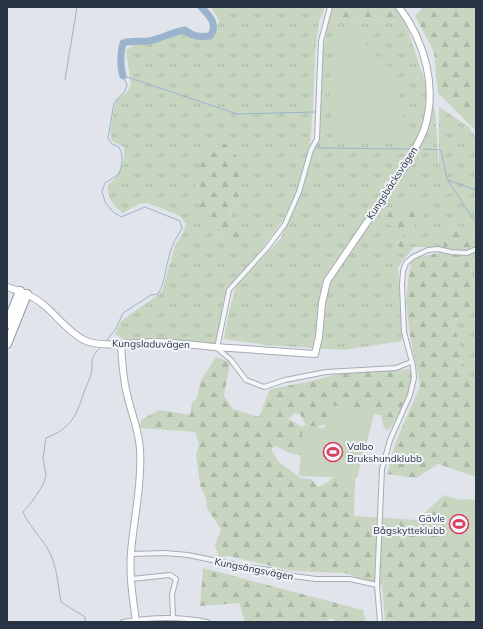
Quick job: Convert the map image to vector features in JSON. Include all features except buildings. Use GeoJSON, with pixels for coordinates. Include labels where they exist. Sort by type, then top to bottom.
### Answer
{"type":"FeatureCollection","features":[{"type":"Feature","properties":{"kind":"highway"},"geometry":{"type":"LineString","coordinates":[[9,320],[24,293]]}},
{"type":"Feature","properties":{"kind":"highway"},"geometry":{"type":"LineString","coordinates":[[7,344],[24,293]]}},
{"type":"Feature","properties":{"kind":"highway"},"geometry":{"type":"LineString","coordinates":[[7,303],[9,320]]}},
{"type":"Feature","properties":{"kind":"street"},"geometry":{"type":"LineString","coordinates":[[330,7],[321,42],[317,139],[311,150],[299,192],[285,224],[267,248],[229,290],[225,303],[222,329],[217,348],[231,360],[246,380],[264,387],[285,380],[326,372],[396,368],[412,362]]}},
{"type":"Feature","properties":{"kind":"street","name":"Kungsbäcksvägen"},"geometry":{"type":"LineString","coordinates":[[315,354],[320,337],[322,303],[328,281],[404,168],[415,150],[427,119],[430,99],[428,70],[417,37],[399,7]]}},
{"type":"Feature","properties":{"kind":"street"},"geometry":{"type":"LineString","coordinates":[[380,622],[377,585],[382,469],[390,440],[410,395],[414,378],[412,362],[404,332],[402,285],[403,271],[406,263],[413,257],[428,250],[438,249],[467,253],[476,249]]}},
{"type":"Feature","properties":{"kind":"street","name":"Kungsladuvägen"},"geometry":{"type":"LineString","coordinates":[[7,287],[24,293],[44,305],[67,329],[85,341],[111,344],[155,342],[204,345],[217,348],[315,354]]}},
{"type":"Feature","properties":{"kind":"street"},"geometry":{"type":"LineString","coordinates":[[121,344],[124,378],[128,399],[136,421],[140,448],[139,479],[131,554],[131,589],[136,621]]}},
{"type":"Feature","properties":{"kind":"street","name":"Kungsängsvägen"},"geometry":{"type":"LineString","coordinates":[[131,554],[188,555],[233,565],[270,570],[293,576],[316,579],[350,579],[377,585]]}},
{"type":"Feature","properties":{"kind":"street"},"geometry":{"type":"LineString","coordinates":[[131,578],[170,575],[175,578],[172,594],[173,617]]}},
{"type":"Feature","properties":{"kind":"street"},"geometry":{"type":"LineString","coordinates":[[123,622],[157,617],[173,617],[207,622]]}},
{"type":"Feature","properties":{"kind":"green space"},"geometry":{"type":"Polygon","coordinates":[[[211,7],[325,7],[319,22],[315,54],[310,143],[296,192],[283,220],[264,246],[229,286],[223,302],[220,327],[215,347],[128,342],[115,334],[121,321],[162,291],[175,246],[183,233],[186,224],[180,216],[148,203],[139,204],[123,213],[116,208],[110,198],[108,185],[116,177],[124,159],[124,147],[112,141],[110,131],[116,99],[127,92],[131,84],[126,50],[134,45],[180,32],[197,38],[211,39],[219,20],[211,7]],[[233,148],[212,228],[225,238],[240,234],[230,212],[240,196],[240,180],[233,148]]]}},
{"type":"Feature","properties":{"kind":"green space"},"geometry":{"type":"Polygon","coordinates":[[[332,7],[396,7],[405,22],[329,18],[332,7]]]}},
{"type":"Feature","properties":{"kind":"green space"},"geometry":{"type":"Polygon","coordinates":[[[423,7],[476,7],[476,131],[438,93],[434,52],[415,16],[423,7]]]}},
{"type":"Feature","properties":{"kind":"green space"},"geometry":{"type":"Polygon","coordinates":[[[329,18],[405,22],[435,111],[439,170],[439,107],[469,127],[476,138],[476,233],[454,225],[445,236],[443,247],[414,247],[398,267],[402,341],[344,350],[266,345],[224,339],[229,311],[236,287],[281,238],[302,190],[313,149],[320,141],[323,52],[329,18]],[[423,215],[394,225],[403,243],[402,233],[413,228],[423,215]]]}},
{"type":"Feature","properties":{"kind":"green space"},"geometry":{"type":"Polygon","coordinates":[[[336,30],[353,31],[396,76],[406,137],[365,143],[332,140],[329,82],[336,30]]]}},
{"type":"Feature","properties":{"kind":"green space"},"geometry":{"type":"Polygon","coordinates":[[[221,143],[233,147],[239,171],[241,184],[240,195],[230,212],[240,234],[241,244],[225,238],[212,228],[202,213],[195,190],[199,169],[207,151],[221,143]]]}},
{"type":"Feature","properties":{"kind":"green space"},"geometry":{"type":"Polygon","coordinates":[[[411,202],[424,210],[413,228],[402,233],[403,243],[405,246],[402,249],[393,236],[397,231],[394,226],[385,223],[380,214],[385,209],[399,210],[411,202]]]}},
{"type":"Feature","properties":{"kind":"green space"},"geometry":{"type":"Polygon","coordinates":[[[454,225],[476,233],[470,241],[474,254],[468,260],[476,290],[476,301],[453,323],[459,341],[461,370],[476,382],[476,477],[438,464],[416,478],[387,474],[395,444],[420,386],[410,335],[406,302],[411,262],[420,257],[438,253],[443,247],[445,236],[454,225]]]}},
{"type":"Feature","properties":{"kind":"green space"},"geometry":{"type":"Polygon","coordinates":[[[476,234],[476,290],[468,259],[474,254],[470,241],[476,234]]]}},
{"type":"Feature","properties":{"kind":"green space"},"geometry":{"type":"Polygon","coordinates":[[[476,301],[476,382],[461,370],[459,341],[453,323],[476,301]]]}},
{"type":"Feature","properties":{"kind":"green space"},"geometry":{"type":"Polygon","coordinates":[[[216,357],[230,362],[224,396],[233,409],[259,417],[270,389],[308,382],[342,373],[409,369],[412,378],[410,390],[400,412],[389,430],[384,428],[381,415],[365,414],[315,427],[306,425],[300,414],[295,413],[288,419],[301,426],[309,437],[303,456],[289,453],[276,446],[271,449],[278,461],[300,478],[311,479],[318,487],[328,482],[334,476],[355,478],[354,516],[417,520],[444,495],[459,500],[452,545],[462,532],[476,535],[476,622],[385,622],[382,585],[345,573],[293,571],[228,556],[219,558],[215,545],[221,530],[207,508],[206,498],[200,485],[196,455],[199,444],[195,432],[140,428],[141,420],[159,410],[190,415],[192,402],[197,398],[201,380],[216,357]]]}},
{"type":"Feature","properties":{"kind":"green space","name":"Valbo Brukshundklubb"},"geometry":{"type":"Polygon","coordinates":[[[330,405],[375,411],[357,478],[299,476],[303,425],[324,428],[330,405]]]}},
{"type":"Feature","properties":{"kind":"green space","name":"Gävle Bågskytteklubb"},"geometry":{"type":"Polygon","coordinates":[[[459,500],[476,500],[476,535],[462,532],[452,545],[439,515],[450,503],[457,505],[459,500]]]}},
{"type":"Feature","properties":{"kind":"green space"},"geometry":{"type":"Polygon","coordinates":[[[203,568],[363,610],[366,622],[337,622],[331,618],[325,622],[245,622],[239,603],[200,606],[203,568]]]}},
{"type":"Feature","properties":{"kind":"waterway"},"geometry":{"type":"LineString","coordinates":[[65,80],[77,7]]}},
{"type":"Feature","properties":{"kind":"waterway"},"geometry":{"type":"LineString","coordinates":[[123,76],[121,68],[121,51],[123,43],[153,40],[185,30],[197,36],[210,36],[214,28],[212,20],[201,7]]}},
{"type":"Feature","properties":{"kind":"waterway"},"geometry":{"type":"LineString","coordinates":[[106,341],[115,330],[123,313],[151,295],[158,294],[164,281],[171,249],[182,228],[180,221],[145,207],[121,217],[112,211],[105,202],[102,191],[105,183],[119,174],[122,164],[122,154],[119,147],[112,144],[108,138],[114,103],[125,91],[127,85],[123,76]]}},
{"type":"Feature","properties":{"kind":"waterway"},"geometry":{"type":"LineString","coordinates":[[124,76],[237,114],[315,112]]}},
{"type":"Feature","properties":{"kind":"waterway"},"geometry":{"type":"LineString","coordinates":[[318,140],[318,148],[411,149]]}},
{"type":"Feature","properties":{"kind":"waterway"},"geometry":{"type":"LineString","coordinates":[[424,149],[441,150],[447,179],[476,223]]}},
{"type":"Feature","properties":{"kind":"waterway"},"geometry":{"type":"LineString","coordinates":[[448,180],[476,190]]}},
{"type":"Feature","properties":{"kind":"waterway"},"geometry":{"type":"LineString","coordinates":[[85,622],[85,617],[61,602],[52,557],[46,546],[28,522],[23,512],[43,485],[46,475],[43,458],[46,438],[67,426],[75,415],[91,375],[94,354],[101,347]]}},
{"type":"Feature","properties":{"kind":"place","name":"Valbo Brukshundklubb"},"geometry":{"type":"Point","coordinates":[333,452]}},
{"type":"Feature","properties":{"kind":"place","name":"Gävle Bågskytteklubb"},"geometry":{"type":"Point","coordinates":[459,524]}}]}
